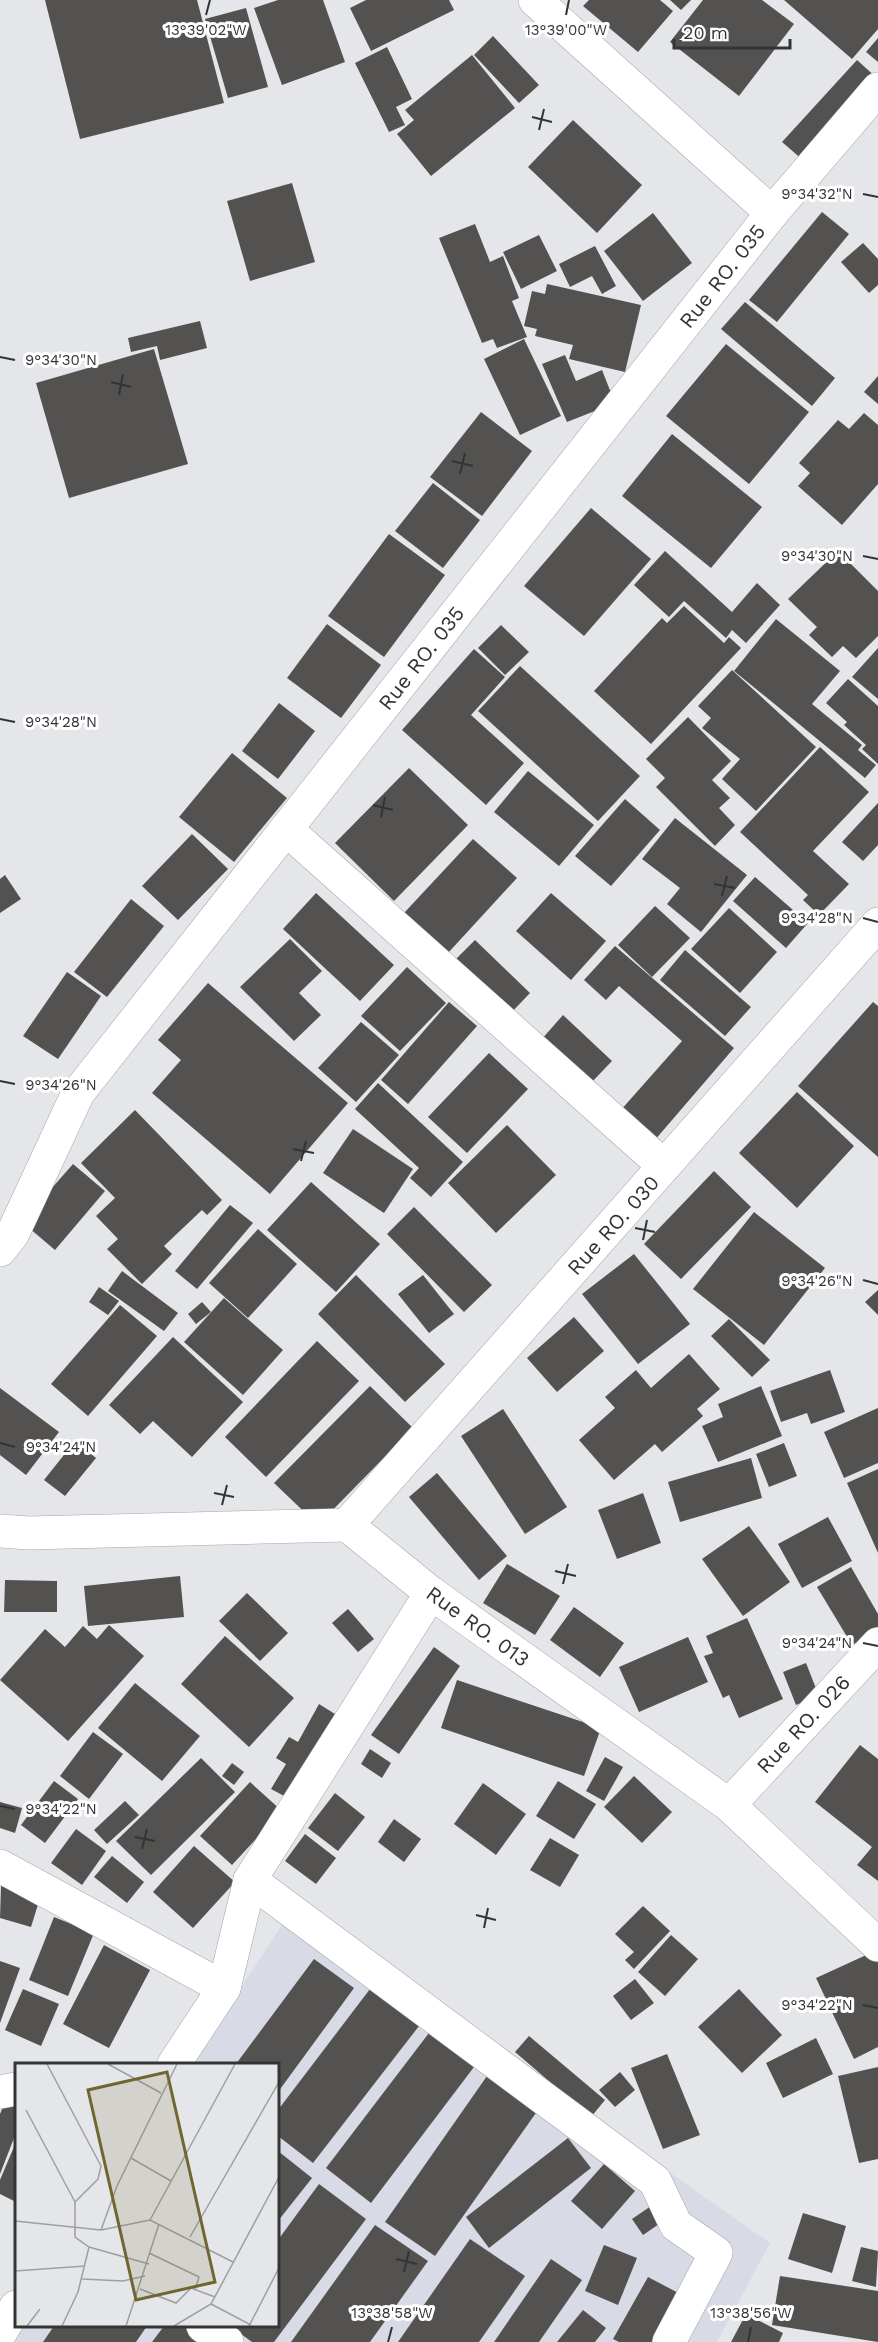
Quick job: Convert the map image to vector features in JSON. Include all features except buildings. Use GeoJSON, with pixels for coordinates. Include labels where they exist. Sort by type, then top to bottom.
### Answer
{"type":"FeatureCollection","features":[{"type":"Feature","properties":{"kind":"street"},"geometry":{"type":"LineString","coordinates":[[535,0],[772,213]]}},
{"type":"Feature","properties":{"kind":"street","name":"Rue RO. 035"},"geometry":{"type":"LineString","coordinates":[[0,1250],[12,1235],[78,1093],[772,213],[878,89]]}},
{"type":"Feature","properties":{"kind":"street"},"geometry":{"type":"LineString","coordinates":[[286,829],[664,1166]]}},
{"type":"Feature","properties":{"kind":"street","name":"Rue RO. 030"},"geometry":{"type":"LineString","coordinates":[[347,1525],[878,924]]}},
{"type":"Feature","properties":{"kind":"street"},"geometry":{"type":"LineString","coordinates":[[0,1531],[29,1533],[347,1525]]}},
{"type":"Feature","properties":{"kind":"street","name":"Rue RO. 013"},"geometry":{"type":"LineString","coordinates":[[347,1525],[431,1593],[729,1805],[878,1945]]}},
{"type":"Feature","properties":{"kind":"street"},"geometry":{"type":"LineString","coordinates":[[175,2063],[224,1988],[250,1880],[431,1593]]}},
{"type":"Feature","properties":{"kind":"street","name":"Rue RO. 026"},"geometry":{"type":"LineString","coordinates":[[729,1805],[878,1644]]}},
{"type":"Feature","properties":{"kind":"street"},"geometry":{"type":"LineString","coordinates":[[0,1866],[224,1988]]}},
{"type":"Feature","properties":{"kind":"street"},"geometry":{"type":"LineString","coordinates":[[250,1880],[655,2181],[676,2225],[716,2253],[669,2342]]}},
{"type":"Feature","properties":{"kind":"street"},"geometry":{"type":"LineString","coordinates":[[0,2092],[15,2089]]}},
{"type":"Feature","properties":{"kind":"street"},"geometry":{"type":"LineString","coordinates":[[0,2333],[15,2309]]}},
{"type":"Feature","properties":{"kind":"street"},"geometry":{"type":"LineString","coordinates":[[206,2327],[228,2342]]}},
{"type":"Feature","properties":{"kind":"shaded area"},"geometry":{"type":"Polygon","coordinates":[[[293,1908],[770,2243],[717,2342],[12,2342],[21,2327],[279,2327],[279,2063],[192,2063],[293,1908]]]}}]}
